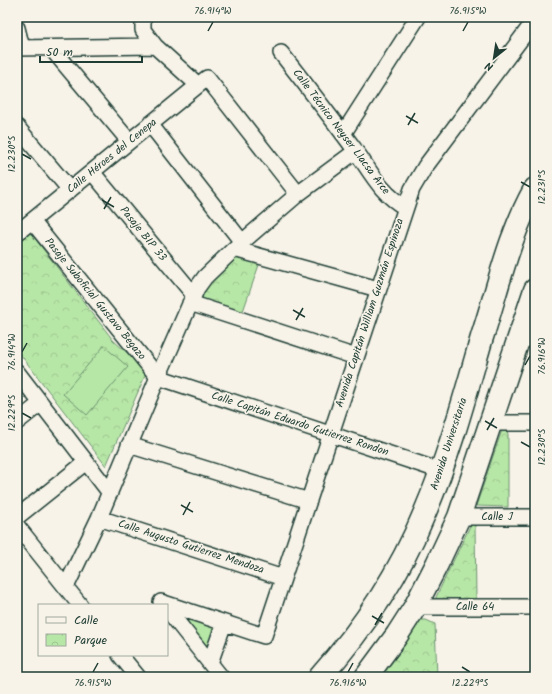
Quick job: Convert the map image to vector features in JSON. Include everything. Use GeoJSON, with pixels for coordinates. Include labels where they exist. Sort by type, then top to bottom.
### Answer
{"type":"FeatureCollection","features":[{"type":"Feature","properties":{"kind":"street"},"geometry":{"type":"LineString","coordinates":[[143,17],[144,30],[154,46],[203,81],[298,194]]}},
{"type":"Feature","properties":{"kind":"street"},"geometry":{"type":"LineString","coordinates":[[343,134],[418,17]]}},
{"type":"Feature","properties":{"kind":"street","name":"Avenida Capitán William Guzmán Espinoza"},"geometry":{"type":"LineString","coordinates":[[224,623],[264,636],[412,189],[425,167],[535,20]]}},
{"type":"Feature","properties":{"kind":"street"},"geometry":{"type":"LineString","coordinates":[[17,28],[20,48],[154,46]]}},
{"type":"Feature","properties":{"kind":"street"},"geometry":{"type":"LineString","coordinates":[[51,48],[129,141]]}},
{"type":"Feature","properties":{"kind":"street","name":"Calle Técnico Neyser Llacsa Arce"},"geometry":{"type":"LineString","coordinates":[[281,53],[356,151],[384,191],[394,201],[405,207]]}},
{"type":"Feature","properties":{"kind":"street","name":"Calle Héroes del Cenepa"},"geometry":{"type":"LineString","coordinates":[[17,233],[203,81]]}},
{"type":"Feature","properties":{"kind":"street"},"geometry":{"type":"LineString","coordinates":[[150,124],[238,246],[378,289]]}},
{"type":"Feature","properties":{"kind":"street"},"geometry":{"type":"LineString","coordinates":[[17,126],[70,190]]}},
{"type":"Feature","properties":{"kind":"street"},"geometry":{"type":"LineString","coordinates":[[66,587],[110,493],[129,445],[197,288],[205,277],[238,246],[298,194],[356,151]]}},
{"type":"Feature","properties":{"kind":"street","name":"Pasaje BIP 33"},"geometry":{"type":"LineString","coordinates":[[92,172],[192,299]]}},
{"type":"Feature","properties":{"kind":"street","name":"Avenida Universitaria"},"geometry":{"type":"LineString","coordinates":[[320,677],[356,634],[381,597],[403,559],[425,514],[441,471],[512,239],[528,202],[535,190]]}},
{"type":"Feature","properties":{"kind":"street","name":"Pasaje Suboficial Gustavo Begazo"},"geometry":{"type":"LineString","coordinates":[[32,221],[158,377]]}},
{"type":"Feature","properties":{"kind":"street"},"geometry":{"type":"LineString","coordinates":[[366,677],[415,606],[438,564],[459,517],[491,423],[527,339],[535,290]]}},
{"type":"Feature","properties":{"kind":"street"},"geometry":{"type":"LineString","coordinates":[[192,299],[356,357]]}},
{"type":"Feature","properties":{"kind":"street"},"geometry":{"type":"LineString","coordinates":[[17,372],[110,493]]}},
{"type":"Feature","properties":{"kind":"street","name":"Calle Capitán Eduardo Gutierrez Rondon"},"geometry":{"type":"LineString","coordinates":[[158,377],[441,471]]}},
{"type":"Feature","properties":{"kind":"street"},"geometry":{"type":"LineString","coordinates":[[17,422],[41,403]]}},
{"type":"Feature","properties":{"kind":"street"},"geometry":{"type":"LineString","coordinates":[[491,423],[535,423]]}},
{"type":"Feature","properties":{"kind":"street"},"geometry":{"type":"LineString","coordinates":[[129,445],[308,501]]}},
{"type":"Feature","properties":{"kind":"street"},"geometry":{"type":"LineString","coordinates":[[17,517],[86,462]]}},
{"type":"Feature","properties":{"kind":"street","name":"Calle J"},"geometry":{"type":"LineString","coordinates":[[459,517],[535,517]]}},
{"type":"Feature","properties":{"kind":"street","name":"Calle Augusto Gutierrez Mendoza"},"geometry":{"type":"LineString","coordinates":[[99,518],[283,578]]}},
{"type":"Feature","properties":{"kind":"street"},"geometry":{"type":"LineString","coordinates":[[17,526],[79,604]]}},
{"type":"Feature","properties":{"kind":"street"},"geometry":{"type":"LineString","coordinates":[[168,604],[224,623],[210,663]]}},
{"type":"Feature","properties":{"kind":"street","name":"Calle 64"},"geometry":{"type":"LineString","coordinates":[[415,606],[535,607]]}},
{"type":"Feature","properties":{"kind":"street"},"geometry":{"type":"LineString","coordinates":[[168,610],[221,677]]}},
{"type":"Feature","properties":{"kind":"street"},"geometry":{"type":"LineString","coordinates":[[121,656],[138,677]]}},
{"type":"Feature","properties":{"kind":"green space"},"geometry":{"type":"Polygon","coordinates":[[[30,232],[113,340],[147,371],[106,466],[17,350],[17,243],[30,232]]]}},
{"type":"Feature","properties":{"kind":"green space"},"geometry":{"type":"Polygon","coordinates":[[[236,253],[261,259],[242,314],[198,299],[207,281],[236,253]]]}},
{"type":"Feature","properties":{"kind":"green space"},"geometry":{"type":"Polygon","coordinates":[[[104,346],[128,367],[87,415],[63,394],[104,346]]]}},
{"type":"Feature","properties":{"kind":"green space"},"geometry":{"type":"Polygon","coordinates":[[[503,427],[507,430],[508,434],[508,507],[476,506],[503,427]]]}},
{"type":"Feature","properties":{"kind":"green space"},"geometry":{"type":"Polygon","coordinates":[[[471,524],[475,525],[476,600],[436,599],[436,597],[471,524]]]}},
{"type":"Feature","properties":{"kind":"green space"},"geometry":{"type":"Polygon","coordinates":[[[175,610],[218,625],[210,650],[175,610]]]}},
{"type":"Feature","properties":{"kind":"green space"},"geometry":{"type":"Polygon","coordinates":[[[426,620],[435,624],[437,677],[380,677],[400,652],[417,622],[426,620]]]}}]}
